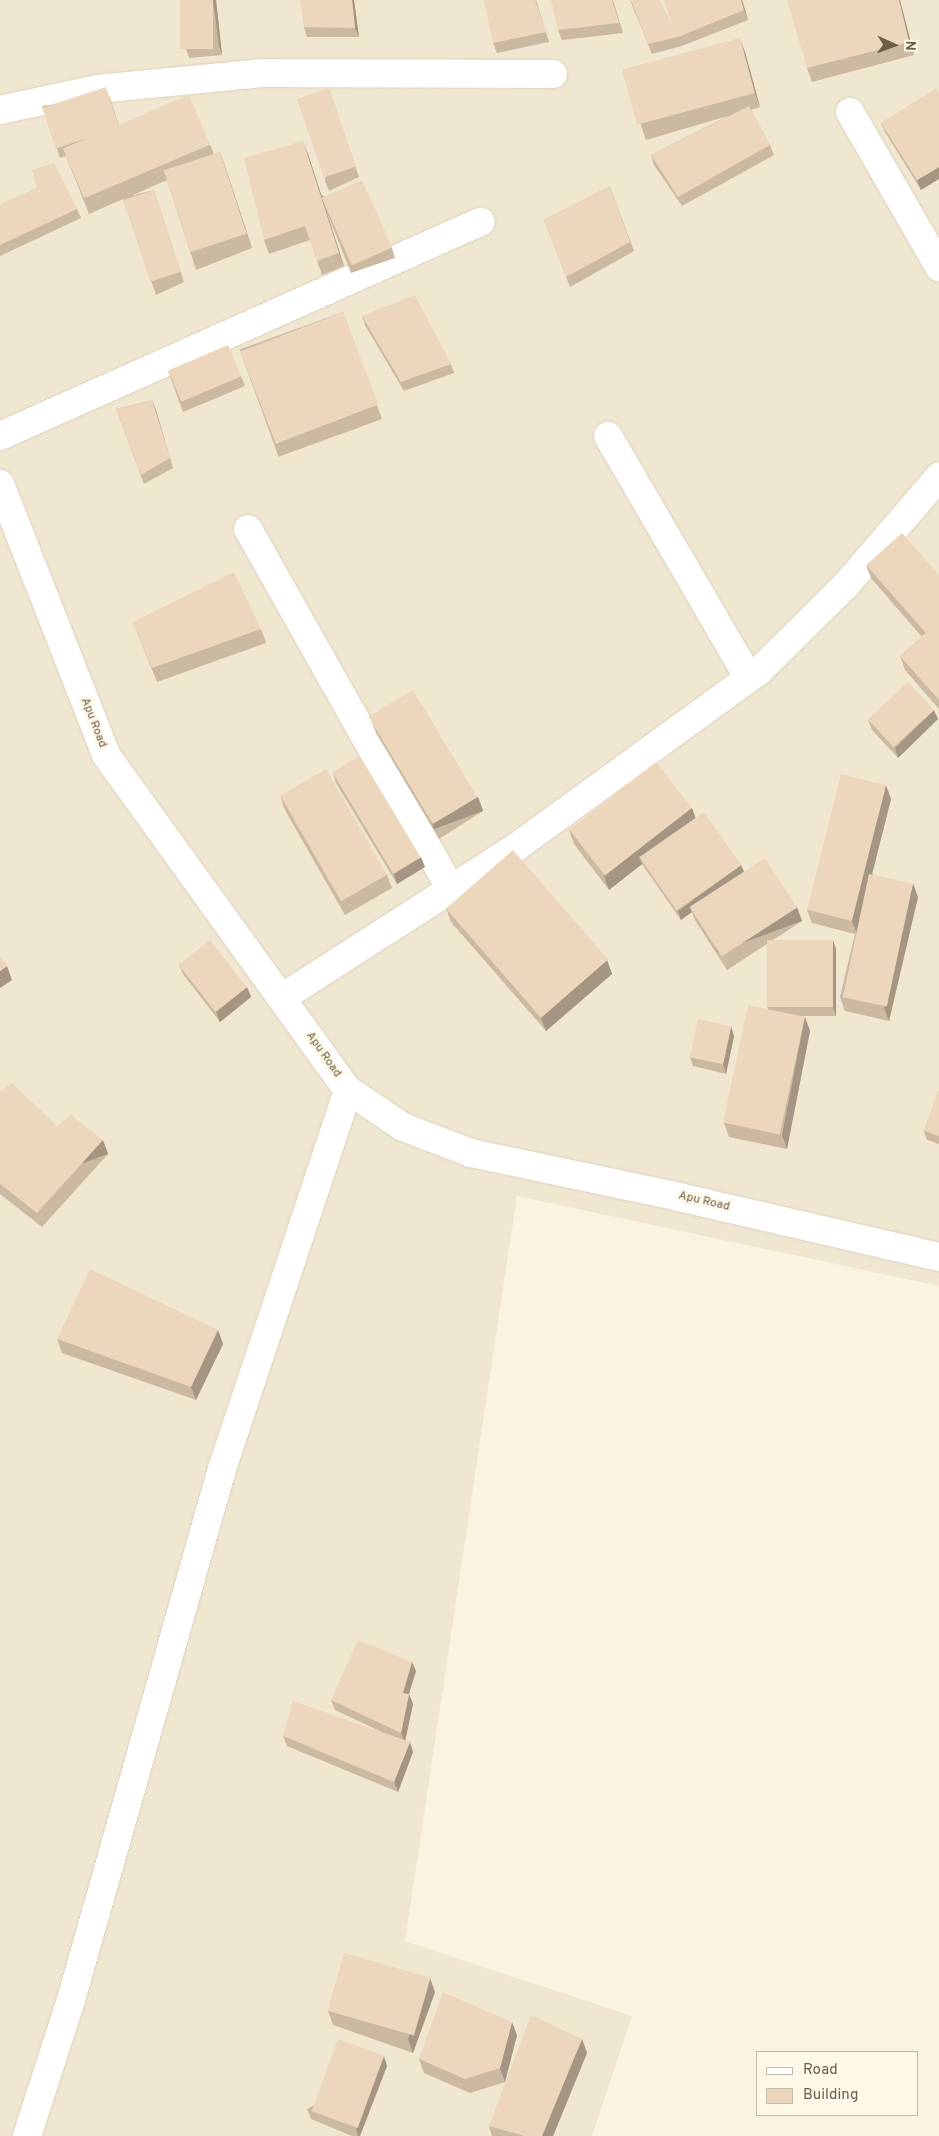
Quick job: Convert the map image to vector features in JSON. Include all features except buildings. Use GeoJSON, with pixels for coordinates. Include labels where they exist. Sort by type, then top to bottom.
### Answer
{"type":"FeatureCollection","features":[{"type":"Feature","properties":{"kind":"street"},"geometry":{"type":"LineString","coordinates":[[0,110],[97,89],[262,72],[553,74]]}},
{"type":"Feature","properties":{"kind":"street"},"geometry":{"type":"LineString","coordinates":[[850,112],[939,267]]}},
{"type":"Feature","properties":{"kind":"street"},"geometry":{"type":"LineString","coordinates":[[0,436],[480,222]]}},
{"type":"Feature","properties":{"kind":"street"},"geometry":{"type":"LineString","coordinates":[[608,436],[749,678]]}},
{"type":"Feature","properties":{"kind":"street"},"geometry":{"type":"LineString","coordinates":[[282,998],[515,848],[749,678],[846,585],[939,477]]}},
{"type":"Feature","properties":{"kind":"street","name":"Apu Road"},"geometry":{"type":"LineString","coordinates":[[0,484],[106,755],[348,1090],[403,1128],[471,1153],[679,1197],[939,1257]]}},
{"type":"Feature","properties":{"kind":"street"},"geometry":{"type":"LineString","coordinates":[[248,529],[452,889]]}},
{"type":"Feature","properties":{"kind":"street"},"geometry":{"type":"LineString","coordinates":[[27,2136],[71,2000],[222,1469],[348,1090]]}},
{"type":"Feature","properties":{"kind":"shaded area"},"geometry":{"type":"Polygon","coordinates":[[[0,0],[939,0],[939,1286],[517,1196],[405,1941],[632,2016],[592,2136],[0,2136],[0,0]]]}}]}
